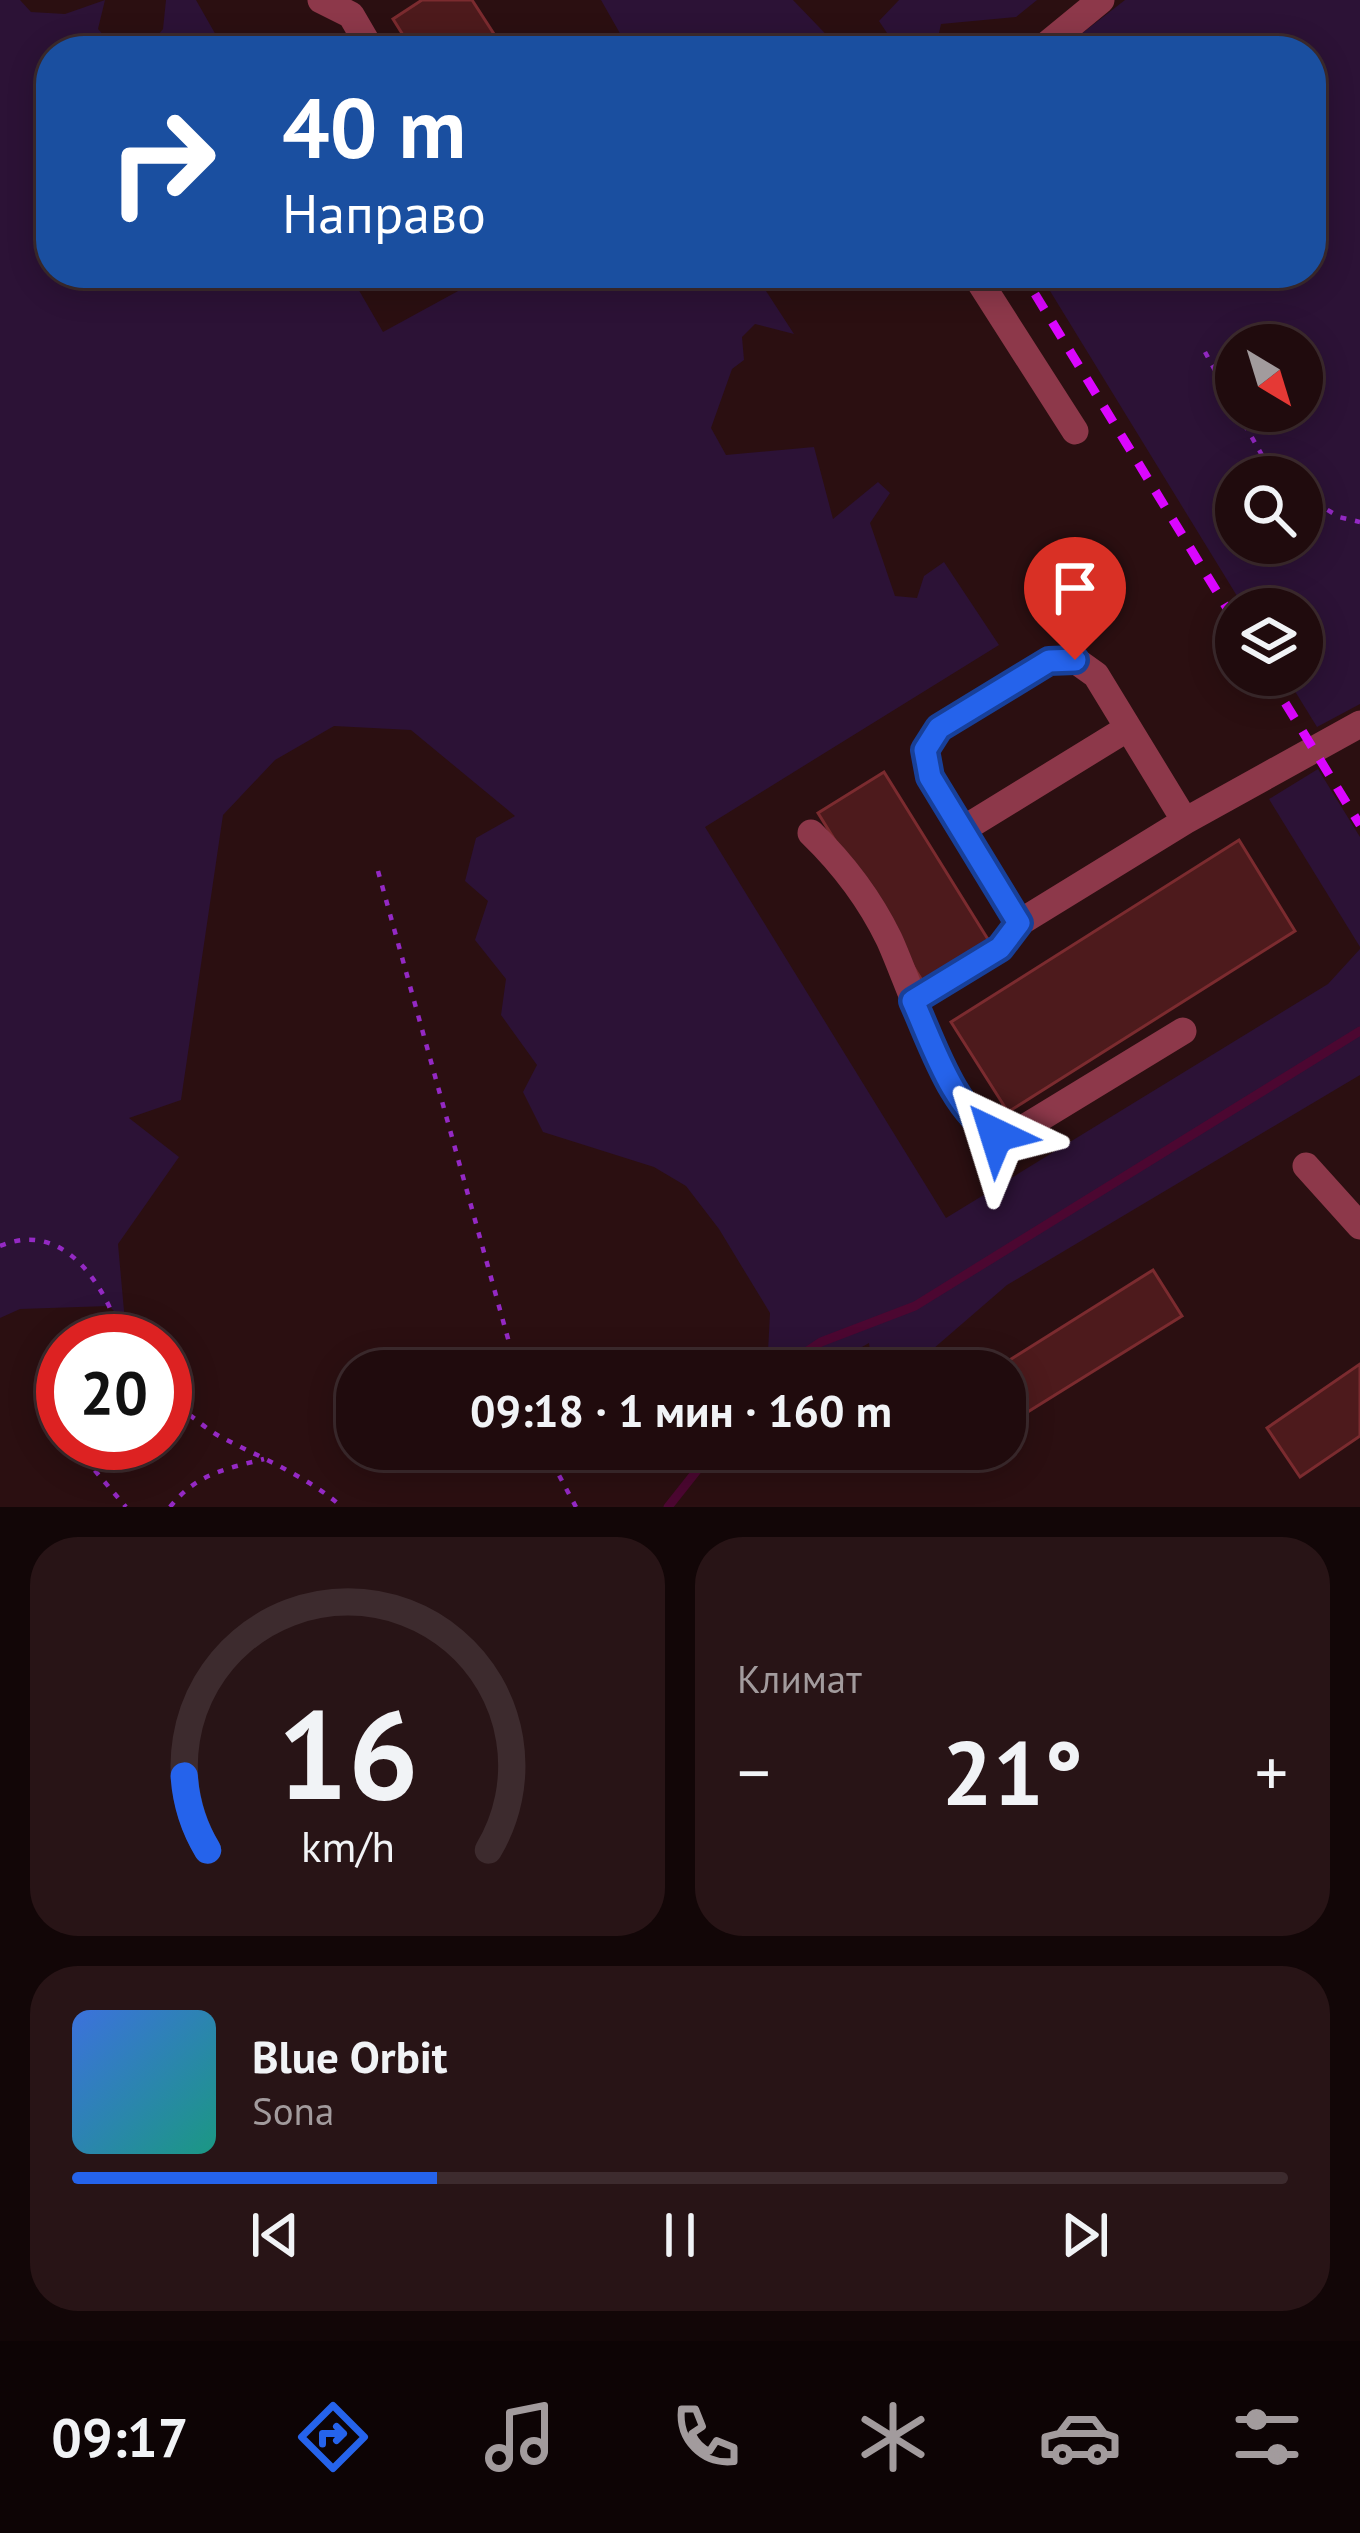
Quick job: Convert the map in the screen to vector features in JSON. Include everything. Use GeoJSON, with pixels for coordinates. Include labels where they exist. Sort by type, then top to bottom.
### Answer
{"type":"FeatureCollection","features":[{"type":"Feature","properties":{"kind":"lane"},"geometry":{"type":"LineString","coordinates":[[321,0],[351,15],[363,36]]}},
{"type":"Feature","properties":{"kind":"lane"},"geometry":{"type":"LineString","coordinates":[[1057,36],[1101,0]]}},
{"type":"Feature","properties":{"kind":"lane"},"geometry":{"type":"LineString","coordinates":[[984,288],[1075,430]]}},
{"type":"Feature","properties":{"kind":"lane"},"geometry":{"type":"LineString","coordinates":[[1019,923],[930,777],[925,750],[939,728],[1049,661],[1075,660],[1096,675],[1185,821]]}},
{"type":"Feature","properties":{"kind":"lane"},"geometry":{"type":"LineString","coordinates":[[913,1001],[1000,948],[1019,923],[1185,821],[1360,724]]}},
{"type":"Feature","properties":{"kind":"lane"},"geometry":{"type":"LineString","coordinates":[[962,830],[1128,728]]}},
{"type":"Feature","properties":{"kind":"lane"},"geometry":{"type":"LineString","coordinates":[[812,833],[838,859],[888,938],[949,1079],[980,1126],[996,1135],[1014,1134],[1184,1030]]}},
{"type":"Feature","properties":{"kind":"lane"},"geometry":{"type":"LineString","coordinates":[[1306,1166],[1360,1226]]}},
{"type":"Feature","properties":{"kind":"path"},"geometry":{"type":"LineString","coordinates":[[1205,352],[1215,370]]}},
{"type":"Feature","properties":{"kind":"path"},"geometry":{"type":"LineString","coordinates":[[1323,507],[1360,522]]}},
{"type":"Feature","properties":{"kind":"path"},"geometry":{"type":"LineString","coordinates":[[377,871],[511,1350]]}},
{"type":"Feature","properties":{"kind":"path"},"geometry":{"type":"LineString","coordinates":[[0,1246],[18,1239],[50,1242],[76,1255],[112,1314]]}},
{"type":"Feature","properties":{"kind":"path"},"geometry":{"type":"LineString","coordinates":[[192,1413],[212,1432],[323,1490],[343,1507]]}},
{"type":"Feature","properties":{"kind":"path"},"geometry":{"type":"LineString","coordinates":[[170,1507],[206,1474],[264,1460]]}},
{"type":"Feature","properties":{"kind":"path"},"geometry":{"type":"LineString","coordinates":[[94,1470],[126,1507]]}},
{"type":"Feature","properties":{"kind":"path"},"geometry":{"type":"LineString","coordinates":[[556,1470],[576,1507]]}},
{"type":"Feature","properties":{"kind":"shaded area"},"geometry":{"type":"Polygon","coordinates":[[[0,0],[20,0],[31,12],[65,14],[105,0],[98,29],[104,36],[36,36],[36,288],[358,288],[383,332],[464,288],[764,288],[794,334],[755,324],[742,337],[744,360],[732,369],[711,428],[726,455],[814,447],[833,519],[878,482],[890,493],[870,523],[895,596],[917,598],[924,576],[944,562],[999,645],[705,827],[946,1218],[1328,984],[1360,949],[1360,1075],[1007,1285],[933,1350],[870,1350],[869,1343],[856,1350],[768,1350],[770,1313],[719,1229],[686,1186],[654,1167],[543,1132],[523,1092],[537,1065],[501,1015],[506,979],[475,940],[488,901],[465,881],[476,838],[515,816],[411,730],[334,726],[275,760],[223,815],[181,1100],[129,1118],[179,1157],[118,1244],[124,1314],[109,1306],[20,1309],[0,1318],[0,0]]]}},
{"type":"Feature","properties":{"kind":"shaded area"},"geometry":{"type":"Polygon","coordinates":[[[166,0],[196,0],[216,36],[157,36],[163,29],[166,0]]]}},
{"type":"Feature","properties":{"kind":"shaded area"},"geometry":{"type":"Polygon","coordinates":[[[601,0],[793,0],[828,36],[621,36],[601,0]]]}},
{"type":"Feature","properties":{"kind":"shaded area"},"geometry":{"type":"Polygon","coordinates":[[[899,0],[1037,0],[1016,17],[941,24],[938,36],[889,36],[879,21],[899,0]]]}},
{"type":"Feature","properties":{"kind":"shaded area"},"geometry":{"type":"Polygon","coordinates":[[[1125,0],[1360,0],[1360,704],[1317,727],[1298,696],[1323,696],[1323,588],[1232,588],[1217,564],[1323,564],[1323,456],[1215,456],[1215,560],[1048,288],[1326,288],[1326,36],[1078,36],[1125,0]]]}},
{"type":"Feature","properties":{"kind":"shaded area"},"geometry":{"type":"Polygon","coordinates":[[[1318,769],[1360,837],[1360,947],[1269,799],[1318,769]]]}},
{"type":"Feature","properties":{"kind":"building"},"geometry":{"type":"Polygon","coordinates":[[[422,0],[472,0],[495,36],[404,36],[393,19],[422,0]]]}},
{"type":"Feature","properties":{"kind":"building"},"geometry":{"type":"Polygon","coordinates":[[[884,772],[989,941],[923,982],[818,813],[884,772]]]}},
{"type":"Feature","properties":{"kind":"building"},"geometry":{"type":"Polygon","coordinates":[[[1239,840],[1295,931],[1008,1112],[951,1022],[1239,840]]]}},
{"type":"Feature","properties":{"kind":"building"},"geometry":{"type":"Polygon","coordinates":[[[1153,1270],[1182,1316],[1026,1413],[1025,1350],[1153,1270]]]}},
{"type":"Feature","properties":{"kind":"building"},"geometry":{"type":"Polygon","coordinates":[[[1360,1364],[1360,1436],[1300,1477],[1267,1428],[1360,1364]]]}},
{"type":"Feature","properties":{"kind":"waterway"},"geometry":{"type":"LineString","coordinates":[[809,1350],[915,1306],[1360,1031]]}},
{"type":"Feature","properties":{"kind":"waterway"},"geometry":{"type":"LineString","coordinates":[[668,1507],[697,1470]]}},
{"type":"Feature","properties":{"kind":"railway"},"geometry":{"type":"LineString","coordinates":[[1035,294],[1215,589]]}},
{"type":"Feature","properties":{"kind":"railway"},"geometry":{"type":"LineString","coordinates":[[1281,696],[1360,825]]}},
{"type":"Feature","properties":{"kind":"route"},"geometry":{"type":"LineString","coordinates":[[996,1135],[980,1126],[949,1079],[913,1001],[1000,948],[1019,923],[930,777],[925,750],[939,728],[1049,661],[1075,660]]}}]}
